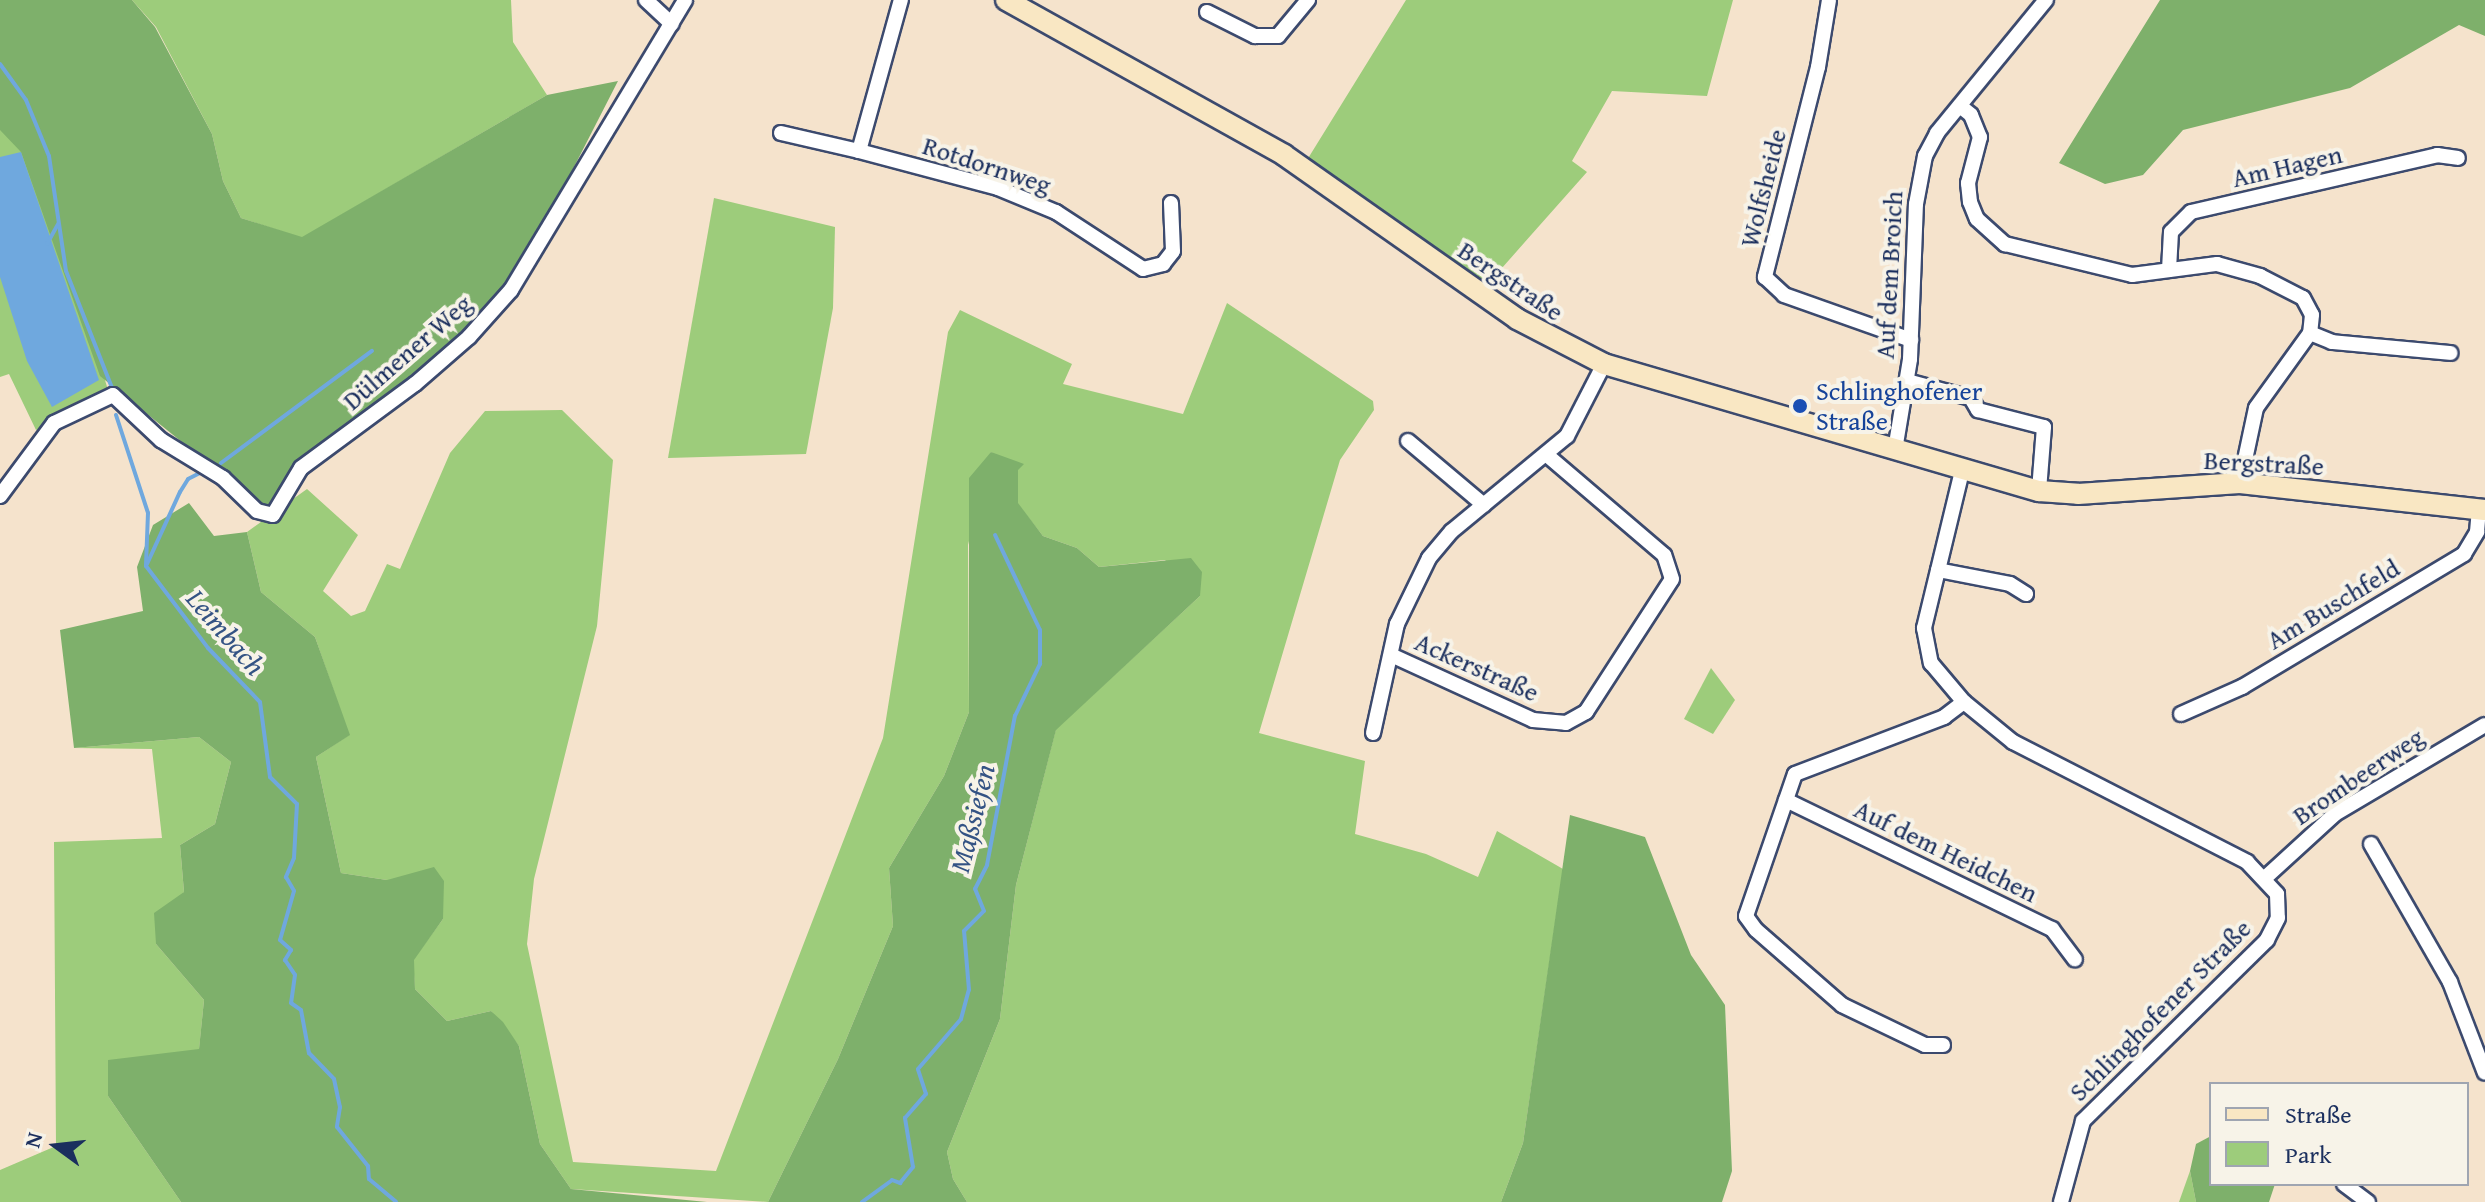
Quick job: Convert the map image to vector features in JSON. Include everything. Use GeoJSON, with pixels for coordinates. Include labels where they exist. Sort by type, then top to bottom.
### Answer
{"type":"FeatureCollection","features":[{"type":"Feature","properties":{"kind":"street"},"geometry":{"type":"LineString","coordinates":[[646,0],[672,24]]}},
{"type":"Feature","properties":{"kind":"street","name":"Dülmener Weg"},"geometry":{"type":"LineString","coordinates":[[0,496],[54,423],[113,395],[161,440],[223,478],[257,511],[273,515],[301,468],[415,384],[469,337],[511,290],[685,0]]}},
{"type":"Feature","properties":{"kind":"street"},"geometry":{"type":"LineString","coordinates":[[859,151],[901,0]]}},
{"type":"Feature","properties":{"kind":"street","name":"Bergstraße"},"geometry":{"type":"LineString","coordinates":[[1006,0],[1037,8],[1284,155],[1517,319],[1604,364],[2039,491],[2107,493],[2240,483],[2482,510]]}},
{"type":"Feature","properties":{"kind":"street"},"geometry":{"type":"LineString","coordinates":[[1207,12],[1255,36],[1278,36],[1308,0]]}},
{"type":"Feature","properties":{"kind":"street","name":"Wolfsheide"},"geometry":{"type":"LineString","coordinates":[[1829,0],[1818,67],[1765,277],[1784,295],[1911,340]]}},
{"type":"Feature","properties":{"kind":"street","name":"Auf dem Broich"},"geometry":{"type":"LineString","coordinates":[[1895,450],[1911,340],[1919,175],[1937,133],[2046,0]]}},
{"type":"Feature","properties":{"kind":"street"},"geometry":{"type":"LineString","coordinates":[[1960,106],[1977,125],[1970,202],[1990,234],[2017,248],[2132,275],[2217,264],[2260,276],[2303,298],[2312,315],[2310,333],[2256,408],[2240,483]]}},
{"type":"Feature","properties":{"kind":"street","name":"Rotdornweg"},"geometry":{"type":"LineString","coordinates":[[781,133],[998,188],[1056,212],[1143,269],[1163,264],[1173,251],[1171,203]]}},
{"type":"Feature","properties":{"kind":"street","name":"Am Hagen"},"geometry":{"type":"LineString","coordinates":[[2169,270],[2171,232],[2191,212],[2437,155],[2458,158]]}},
{"type":"Feature","properties":{"kind":"street"},"geometry":{"type":"LineString","coordinates":[[2310,333],[2332,342],[2450,353]]}},
{"type":"Feature","properties":{"kind":"street"},"geometry":{"type":"LineString","coordinates":[[1373,733],[1408,595],[1429,558],[1484,505],[1547,455],[1581,414],[1604,364]]}},
{"type":"Feature","properties":{"kind":"street"},"geometry":{"type":"LineString","coordinates":[[1907,381],[1971,398],[1978,410],[2044,427],[2039,491]]}},
{"type":"Feature","properties":{"kind":"street"},"geometry":{"type":"LineString","coordinates":[[1408,441],[1484,505]]}},
{"type":"Feature","properties":{"kind":"street","name":"Ackerstraße"},"geometry":{"type":"LineString","coordinates":[[1391,655],[1533,720],[1566,723],[1586,712],[1672,579],[1664,555],[1547,455]]}},
{"type":"Feature","properties":{"kind":"street"},"geometry":{"type":"LineString","coordinates":[[1962,471],[1924,628],[1931,663],[1964,702],[2050,765],[2247,862],[2266,877]]}},
{"type":"Feature","properties":{"kind":"street","name":"Am Buschfeld"},"geometry":{"type":"LineString","coordinates":[[2181,714],[2242,687],[2464,554],[2477,532],[2482,510]]}},
{"type":"Feature","properties":{"kind":"street"},"geometry":{"type":"LineString","coordinates":[[1938,570],[2010,584],[2026,594]]}},
{"type":"Feature","properties":{"kind":"street"},"geometry":{"type":"LineString","coordinates":[[1943,1045],[1925,1045],[1842,1005],[1756,930],[1746,916],[1795,774],[1944,717],[1964,702]]}},
{"type":"Feature","properties":{"kind":"street","name":"Brombeerweg"},"geometry":{"type":"LineString","coordinates":[[2266,877],[2335,814],[2485,725]]}},
{"type":"Feature","properties":{"kind":"street","name":"Auf dem Heidchen"},"geometry":{"type":"LineString","coordinates":[[1786,800],[2052,929],[2075,959]]}},
{"type":"Feature","properties":{"kind":"street"},"geometry":{"type":"LineString","coordinates":[[2371,844],[2450,982],[2485,1073]]}},
{"type":"Feature","properties":{"kind":"street","name":"Schlinghofener Straße"},"geometry":{"type":"LineString","coordinates":[[2061,1202],[2083,1121],[2267,940],[2278,918],[2277,894],[2266,877]]}},
{"type":"Feature","properties":{"kind":"street"},"geometry":{"type":"LineString","coordinates":[[2347,1186],[2368,1202]]}},
{"type":"Feature","properties":{"kind":"green space"},"geometry":{"type":"Polygon","coordinates":[[[0,0],[132,0],[155,27],[212,134],[223,181],[241,218],[302,237],[547,95],[618,81],[511,290],[312,461],[279,509],[257,511],[224,476],[100,376],[21,152],[0,130],[0,0]]]}},
{"type":"Feature","properties":{"kind":"green space"},"geometry":{"type":"Polygon","coordinates":[[[132,0],[511,0],[513,42],[547,95],[302,238],[241,218],[223,181],[212,134],[156,27],[132,0]]]}},
{"type":"Feature","properties":{"kind":"green space"},"geometry":{"type":"Polygon","coordinates":[[[1406,0],[1733,0],[1707,96],[1612,91],[1572,161],[1587,172],[1486,286],[1307,160],[1406,0]]]}},
{"type":"Feature","properties":{"kind":"green space"},"geometry":{"type":"Polygon","coordinates":[[[2160,0],[2485,0],[2485,36],[2459,25],[2350,88],[2183,130],[2143,175],[2105,184],[2059,163],[2160,0]]]}},
{"type":"Feature","properties":{"kind":"green space"},"geometry":{"type":"Polygon","coordinates":[[[0,69],[63,242],[108,390],[36,430],[9,374],[0,377],[0,69]]]}},
{"type":"Feature","properties":{"kind":"green space"},"geometry":{"type":"Polygon","coordinates":[[[714,198],[835,227],[833,308],[806,454],[668,458],[714,198]]]}},
{"type":"Feature","properties":{"kind":"green space"},"geometry":{"type":"Polygon","coordinates":[[[1227,303],[1373,401],[1374,410],[1340,460],[1259,733],[1365,761],[1355,834],[1426,854],[1478,877],[1497,831],[1563,869],[1523,1143],[1501,1202],[967,1202],[953,1179],[947,1152],[1000,1019],[1016,885],[1056,729],[1200,596],[1165,560],[1099,567],[1077,548],[1043,536],[1017,503],[1018,470],[991,452],[968,545],[969,712],[944,776],[889,868],[893,926],[838,1059],[768,1202],[571,1189],[540,1144],[519,1046],[491,1011],[447,1021],[415,989],[413,960],[443,919],[387,880],[341,873],[316,757],[349,735],[315,637],[261,592],[247,532],[307,489],[358,535],[323,591],[351,616],[365,611],[387,564],[400,569],[450,453],[485,411],[562,410],[613,460],[597,626],[534,879],[527,944],[573,1162],[716,1171],[883,738],[948,332],[960,310],[1072,364],[1063,384],[1183,414],[1227,303]]]}},
{"type":"Feature","properties":{"kind":"green space"},"geometry":{"type":"Polygon","coordinates":[[[991,452],[1024,464],[1018,470],[1018,503],[1043,536],[1077,548],[1099,567],[1191,558],[1202,572],[1200,596],[1056,730],[1016,885],[1000,1019],[947,1152],[953,1179],[967,1202],[768,1202],[838,1059],[893,926],[889,868],[944,776],[969,712],[969,478],[991,452]]]}},
{"type":"Feature","properties":{"kind":"green space"},"geometry":{"type":"Polygon","coordinates":[[[189,503],[214,536],[247,532],[261,592],[315,637],[350,735],[316,757],[341,873],[387,880],[434,867],[444,881],[443,919],[414,960],[415,989],[447,1021],[491,1011],[503,1022],[519,1046],[540,1144],[571,1189],[707,1202],[181,1202],[108,1096],[108,1060],[199,1049],[204,1000],[156,944],[154,913],[184,892],[180,845],[215,824],[231,762],[199,737],[74,748],[60,630],[143,611],[137,567],[153,525],[189,503]]]}},
{"type":"Feature","properties":{"kind":"green space"},"geometry":{"type":"Polygon","coordinates":[[[1711,668],[1735,700],[1713,734],[1684,719],[1711,668]]]}},
{"type":"Feature","properties":{"kind":"green space"},"geometry":{"type":"Polygon","coordinates":[[[199,737],[231,762],[215,824],[180,845],[184,892],[156,944],[204,1000],[199,1050],[108,1061],[108,1096],[181,1202],[0,1202],[0,1170],[56,1146],[54,842],[162,838],[152,749],[74,748],[199,737]]]}},
{"type":"Feature","properties":{"kind":"green space"},"geometry":{"type":"Polygon","coordinates":[[[1570,815],[1645,837],[1691,955],[1725,1005],[1732,1171],[1722,1202],[1501,1202],[1523,1143],[1570,815]]]}},
{"type":"Feature","properties":{"kind":"green space"},"geometry":{"type":"Polygon","coordinates":[[[2209,1137],[2209,1186],[2274,1186],[2269,1202],[2196,1202],[2190,1171],[2196,1144],[2209,1137]]]}},
{"type":"Feature","properties":{"kind":"green space"},"geometry":{"type":"Polygon","coordinates":[[[2190,1171],[2196,1202],[2179,1202],[2190,1171]]]}},
{"type":"Feature","properties":{"kind":"water"},"geometry":{"type":"Polygon","coordinates":[[[21,152],[99,380],[52,407],[27,361],[0,277],[0,157],[21,152]]]}},
{"type":"Feature","properties":{"kind":"waterway","name":"Leimbach"},"geometry":{"type":"LineString","coordinates":[[0,64],[26,100],[49,156],[66,271],[112,388]]}},
{"type":"Feature","properties":{"kind":"waterway","name":"Leimbach"},"geometry":{"type":"LineString","coordinates":[[47,244],[58,224]]}},
{"type":"Feature","properties":{"kind":"waterway"},"geometry":{"type":"LineString","coordinates":[[221,463],[372,351]]}},
{"type":"Feature","properties":{"kind":"waterway","name":"Leimbach"},"geometry":{"type":"LineString","coordinates":[[116,415],[148,513],[146,566],[208,648],[260,702],[270,777],[297,804],[294,858],[286,877],[294,891],[280,940],[291,950],[285,960],[295,975],[291,1003],[301,1010],[309,1053],[334,1079],[340,1107],[337,1127],[368,1166],[369,1179],[396,1202]]}},
{"type":"Feature","properties":{"kind":"waterway"},"geometry":{"type":"LineString","coordinates":[[147,564],[180,492],[188,479],[202,472]]}},
{"type":"Feature","properties":{"kind":"waterway","name":"Maßsiefen"},"geometry":{"type":"LineString","coordinates":[[862,1202],[892,1180],[900,1183],[913,1167],[905,1118],[926,1094],[918,1069],[961,1019],[969,990],[964,931],[984,911],[975,889],[987,865],[1015,716],[1040,664],[1040,630],[995,535]]}},
{"type":"Feature","properties":{"kind":"place","name":"Schlinghofener Straße"},"geometry":{"type":"Point","coordinates":[1800,406]}}]}
